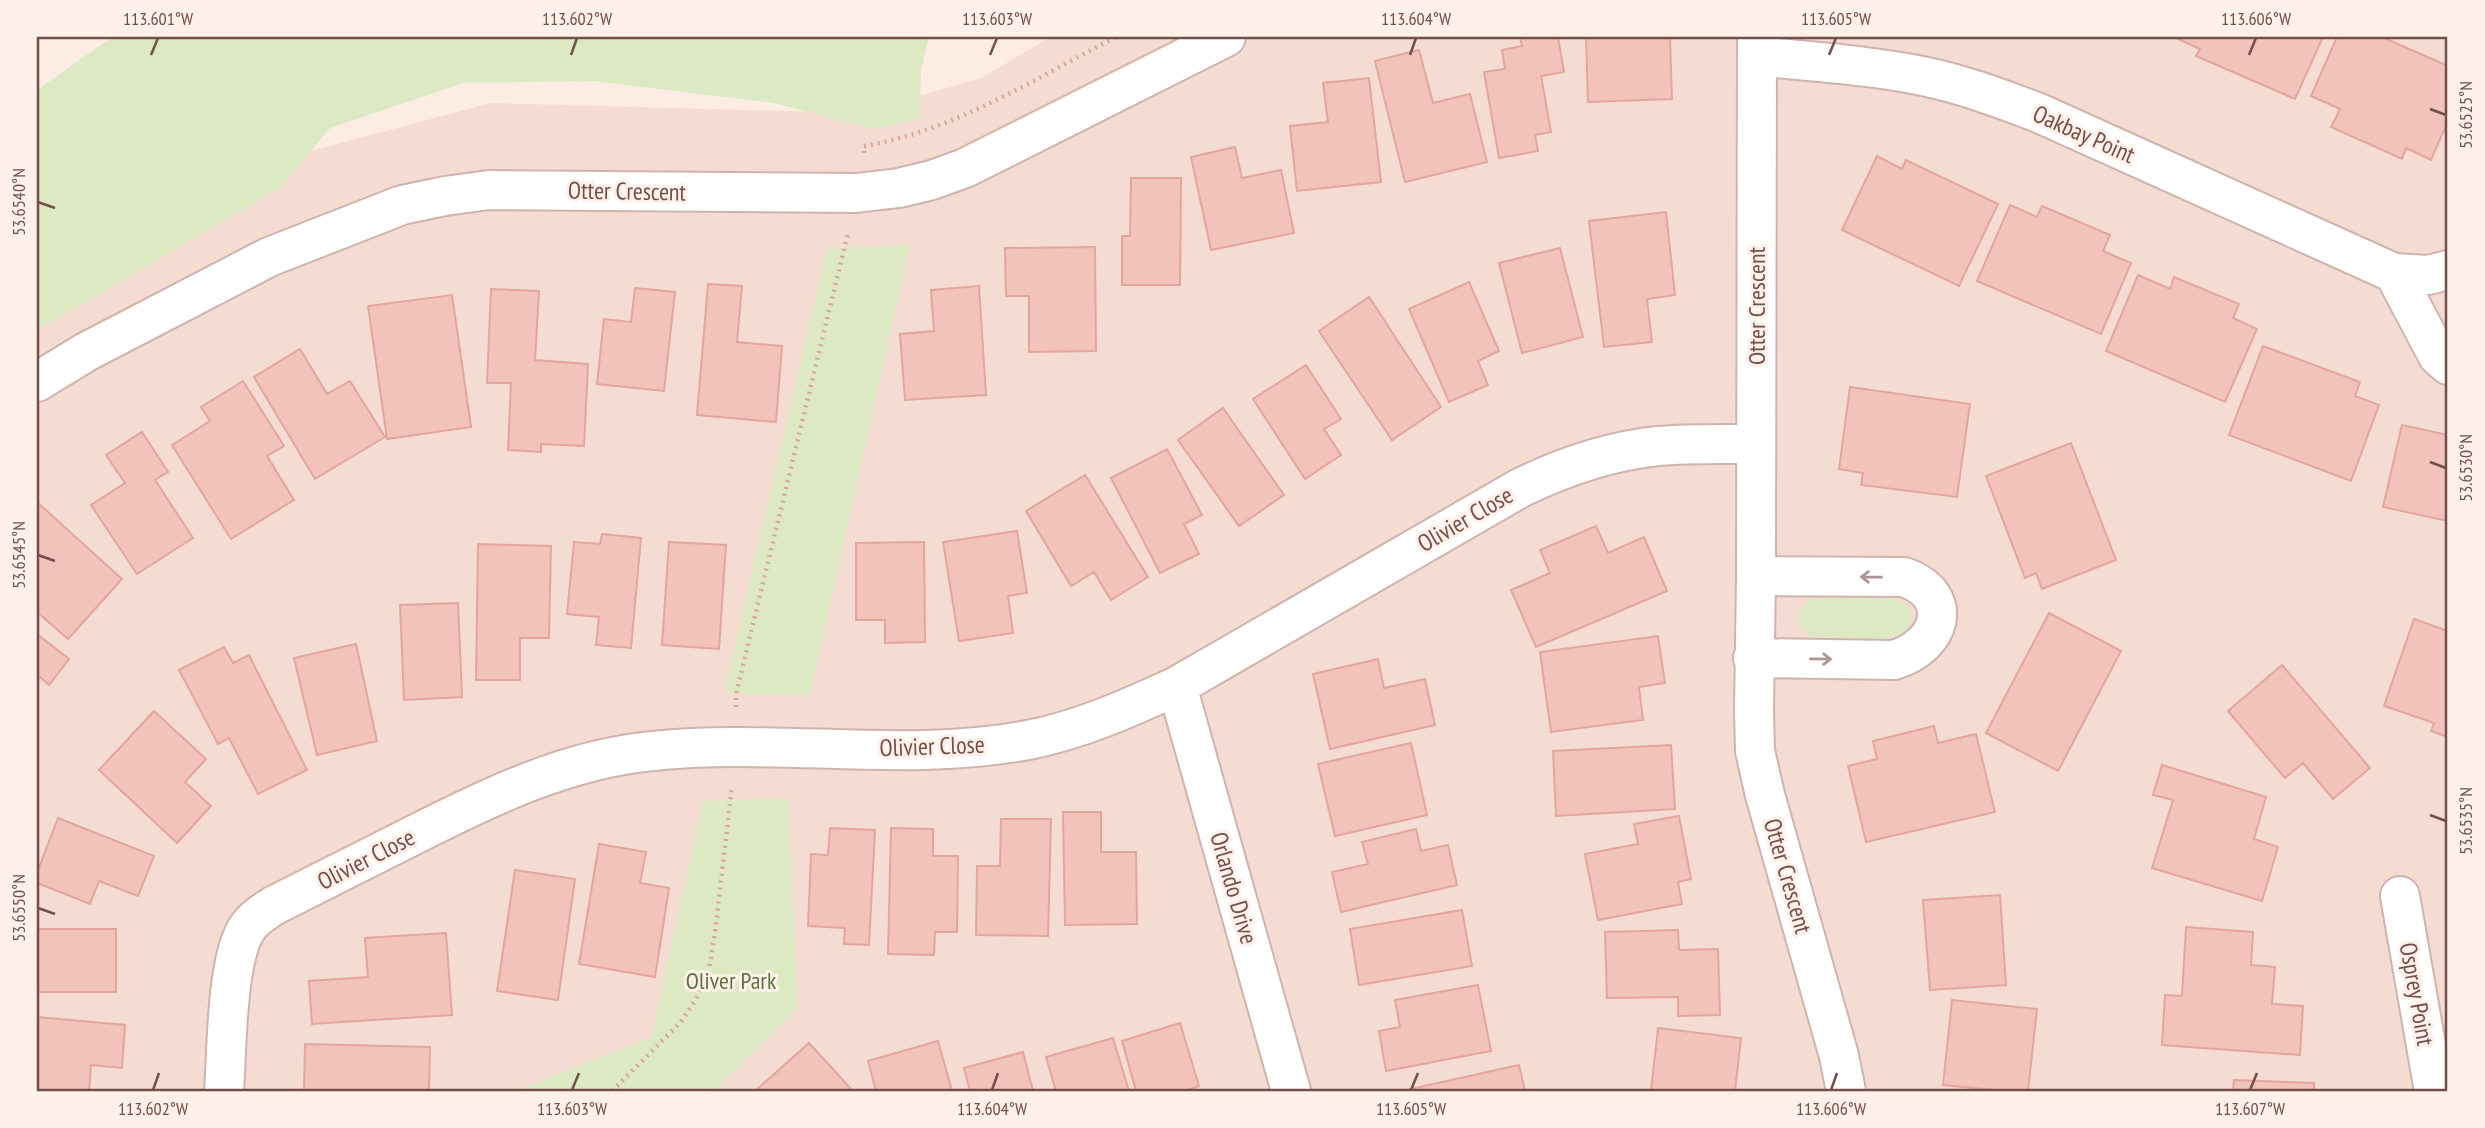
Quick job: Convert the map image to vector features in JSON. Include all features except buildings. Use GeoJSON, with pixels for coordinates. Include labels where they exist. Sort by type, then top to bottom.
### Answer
{"type":"FeatureCollection","features":[{"type":"Feature","properties":{"kind":"street","name":"Otter Crescent"},"geometry":{"type":"LineString","coordinates":[[37,382],[86,352],[269,257],[402,205],[489,190],[820,193],[878,192],[899,188],[932,180],[965,167],[1226,37]]}},
{"type":"Feature","properties":{"kind":"street","name":"Otter Crescent"},"geometry":{"type":"LineString","coordinates":[[1757,46],[1756,576],[1753,658],[1755,751],[1839,1056],[1846,1091]]}},
{"type":"Feature","properties":{"kind":"street","name":"Oakbay Point"},"geometry":{"type":"LineString","coordinates":[[1757,46],[1926,77],[1982,92],[2039,113],[2394,273],[2428,275],[2448,270]]}},
{"type":"Feature","properties":{"kind":"street"},"geometry":{"type":"LineString","coordinates":[[2394,273],[2438,356],[2448,365]]}},
{"type":"Feature","properties":{"kind":"street","name":"Olivier Close"},"geometry":{"type":"LineString","coordinates":[[224,1091],[233,967],[241,939],[253,920],[273,906],[489,799],[573,766],[653,751],[735,747],[924,749],[1029,740],[1087,724],[1130,708],[1177,685],[1548,474],[1617,452],[1656,446],[1755,444]]}},
{"type":"Feature","properties":{"kind":"street"},"geometry":{"type":"LineString","coordinates":[[1753,658],[1894,660],[1911,655],[1923,645],[1936,623],[1937,609],[1931,595],[1919,583],[1904,577],[1756,576]]}},
{"type":"Feature","properties":{"kind":"street","name":"Orlando Drive"},"geometry":{"type":"LineString","coordinates":[[1177,685],[1291,1091]]}},
{"type":"Feature","properties":{"kind":"street","name":"Osprey Point"},"geometry":{"type":"LineString","coordinates":[[2400,896],[2434,1091]]}},
{"type":"Feature","properties":{"kind":"path"},"geometry":{"type":"LineString","coordinates":[[863,158],[863,146],[893,142],[925,132],[1116,37]]}},
{"type":"Feature","properties":{"kind":"path"},"geometry":{"type":"LineString","coordinates":[[736,711],[736,694],[848,229]]}},
{"type":"Feature","properties":{"kind":"path"},"geometry":{"type":"LineString","coordinates":[[612,1091],[680,1023],[698,996],[715,933],[732,784]]}},
{"type":"Feature","properties":{"kind":"shaded area"},"geometry":{"type":"Polygon","coordinates":[[[1051,37],[2448,37],[2448,1091],[37,1091],[37,317],[307,152],[491,103],[861,113],[981,78],[1051,37]]]}},
{"type":"Feature","properties":{"kind":"green space"},"geometry":{"type":"Polygon","coordinates":[[[112,37],[929,37],[921,70],[920,119],[874,129],[774,103],[593,81],[464,83],[330,128],[281,187],[37,331],[37,90],[112,37]]]}},
{"type":"Feature","properties":{"kind":"green space"},"geometry":{"type":"Polygon","coordinates":[[[910,244],[810,695],[724,693],[827,249],[910,244]]]}},
{"type":"Feature","properties":{"kind":"green space"},"geometry":{"type":"Polygon","coordinates":[[[1814,598],[1895,598],[1905,604],[1912,614],[1907,629],[1895,639],[1811,637],[1801,627],[1798,616],[1803,606],[1814,598]]]}},
{"type":"Feature","properties":{"kind":"green space","name":"Oliver Park"},"geometry":{"type":"Polygon","coordinates":[[[788,798],[798,1008],[713,1091],[515,1091],[652,1037],[703,801],[788,798]]]}}]}
